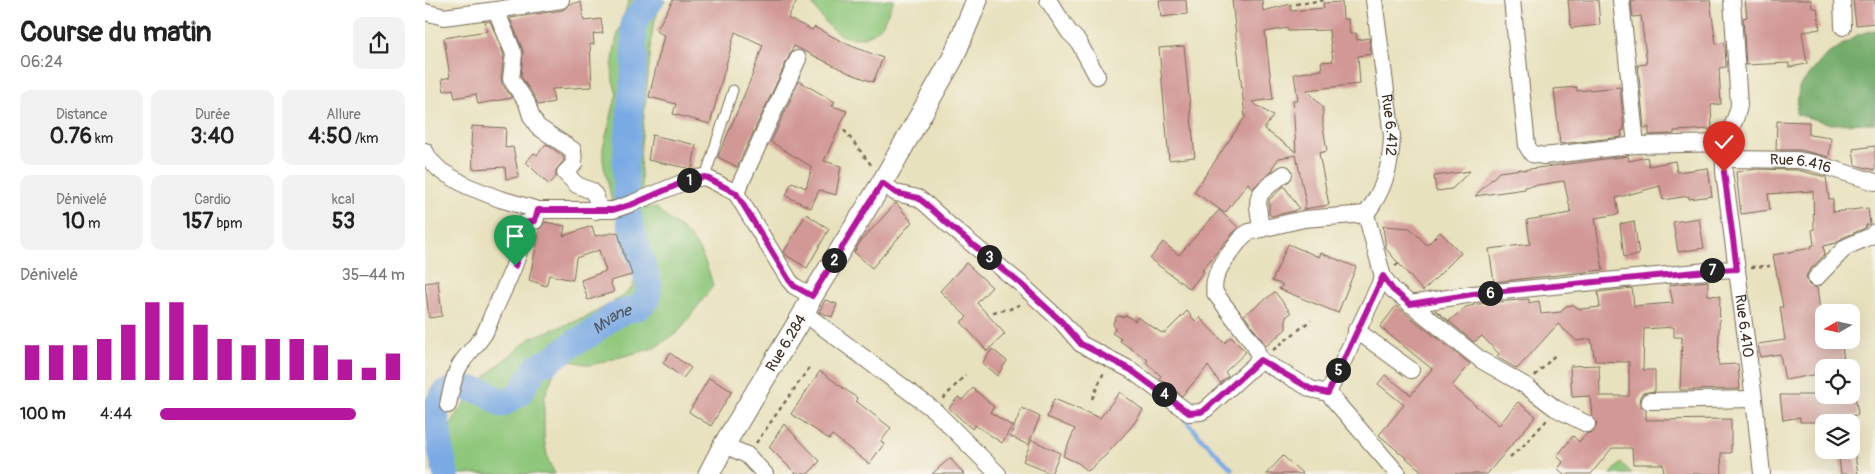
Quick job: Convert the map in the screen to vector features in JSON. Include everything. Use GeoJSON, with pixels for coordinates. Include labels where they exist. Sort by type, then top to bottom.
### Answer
{"type":"FeatureCollection","features":[{"type":"Feature","properties":{"kind":"street"},"geometry":{"type":"LineString","coordinates":[[425,12],[444,17],[561,0]]}},
{"type":"Feature","properties":{"kind":"street","name":"Rue 6.284"},"geometry":{"type":"LineString","coordinates":[[709,474],[724,445],[882,183],[953,58],[977,0]]}},
{"type":"Feature","properties":{"kind":"street"},"geometry":{"type":"LineString","coordinates":[[1048,0],[1077,41],[1097,76]]}},
{"type":"Feature","properties":{"kind":"street","name":"Rue 6.412"},"geometry":{"type":"LineString","coordinates":[[1366,214],[1385,182],[1391,153],[1392,136],[1374,0]]}},
{"type":"Feature","properties":{"kind":"street","name":"Rue 6.416"},"geometry":{"type":"LineString","coordinates":[[1512,0],[1527,146],[1532,154],[1544,156],[1636,145],[1725,151],[1814,163],[1875,182]]}},
{"type":"Feature","properties":{"kind":"street"},"geometry":{"type":"LineString","coordinates":[[1621,0],[1636,145]]}},
{"type":"Feature","properties":{"kind":"street","name":"Rue 6.410"},"geometry":{"type":"LineString","coordinates":[[1733,0],[1739,105],[1725,151],[1737,269],[1762,474]]}},
{"type":"Feature","properties":{"kind":"street"},"geometry":{"type":"LineString","coordinates":[[1842,0],[1843,27]]}},
{"type":"Feature","properties":{"kind":"street"},"geometry":{"type":"LineString","coordinates":[[496,10],[514,54],[511,79],[527,103],[531,116],[539,126],[573,150],[574,164],[565,173],[577,186],[592,191],[596,197],[598,207],[596,211]]}},
{"type":"Feature","properties":{"kind":"street"},"geometry":{"type":"LineString","coordinates":[[736,193],[798,59]]}},
{"type":"Feature","properties":{"kind":"street"},"geometry":{"type":"LineString","coordinates":[[425,151],[430,160],[441,171],[467,186],[500,199],[538,210],[613,210],[633,204],[691,179],[705,177],[736,193],[789,280],[808,304],[934,410],[998,474]]}},
{"type":"Feature","properties":{"kind":"street"},"geometry":{"type":"LineString","coordinates":[[1261,229],[1257,199],[1260,192],[1284,174]]}},
{"type":"Feature","properties":{"kind":"street"},"geometry":{"type":"LineString","coordinates":[[882,183],[896,193],[918,198],[1036,298],[1062,322],[1081,344],[1131,370],[1189,413],[1206,409],[1260,360]]}},
{"type":"Feature","properties":{"kind":"street"},"geometry":{"type":"LineString","coordinates":[[448,405],[457,372],[461,364],[479,342],[511,278],[522,245],[525,223],[535,221],[538,210]]}},
{"type":"Feature","properties":{"kind":"street"},"geometry":{"type":"LineString","coordinates":[[1398,474],[1328,393],[1311,389],[1260,360],[1255,346],[1215,292],[1213,285],[1215,276],[1243,236],[1249,232],[1304,220],[1366,214],[1383,276],[1393,290],[1481,360],[1526,386],[1555,408],[1587,424]]}},
{"type":"Feature","properties":{"kind":"street"},"geometry":{"type":"LineString","coordinates":[[1817,278],[1846,247],[1871,236],[1875,232]]}},
{"type":"Feature","properties":{"kind":"street"},"geometry":{"type":"LineString","coordinates":[[1410,304],[1473,294],[1737,269]]}},
{"type":"Feature","properties":{"kind":"street"},"geometry":{"type":"LineString","coordinates":[[1328,393],[1383,276]]}},
{"type":"Feature","properties":{"kind":"street"},"geometry":{"type":"LineString","coordinates":[[1357,330],[1411,370]]}},
{"type":"Feature","properties":{"kind":"street"},"geometry":{"type":"LineString","coordinates":[[1649,401],[1754,399]]}},
{"type":"Feature","properties":{"kind":"street"},"geometry":{"type":"LineString","coordinates":[[724,445],[747,455],[765,474]]}},
{"type":"Feature","properties":{"kind":"lane"},"geometry":{"type":"LineString","coordinates":[[705,177],[733,90]]}},
{"type":"Feature","properties":{"kind":"path"},"geometry":{"type":"LineString","coordinates":[[1296,4],[1326,0]]}},
{"type":"Feature","properties":{"kind":"path"},"geometry":{"type":"LineString","coordinates":[[844,130],[875,170],[882,183]]}},
{"type":"Feature","properties":{"kind":"path"},"geometry":{"type":"LineString","coordinates":[[993,312],[1010,309],[1036,298]]}},
{"type":"Feature","properties":{"kind":"path"},"geometry":{"type":"LineString","coordinates":[[1260,360],[1311,320]]}},
{"type":"Feature","properties":{"kind":"path"},"geometry":{"type":"LineString","coordinates":[[1526,386],[1557,353]]}},
{"type":"Feature","properties":{"kind":"path"},"geometry":{"type":"LineString","coordinates":[[1092,399],[1110,360]]}},
{"type":"Feature","properties":{"kind":"path"},"geometry":{"type":"LineString","coordinates":[[747,455],[809,368]]}},
{"type":"Feature","properties":{"kind":"path"},"geometry":{"type":"LineString","coordinates":[[934,410],[965,375]]}},
{"type":"Feature","properties":{"kind":"path"},"geometry":{"type":"LineString","coordinates":[[1510,457],[1539,430],[1555,408]]}},
{"type":"Feature","properties":{"kind":"green space"},"geometry":{"type":"Polygon","coordinates":[[[629,0],[666,0],[658,11],[653,27],[640,156],[643,207],[657,208],[690,237],[703,257],[713,286],[678,332],[654,348],[591,365],[570,361],[557,365],[544,398],[544,439],[548,460],[555,474],[436,474],[444,438],[457,413],[491,371],[532,337],[587,317],[622,297],[632,288],[636,276],[637,263],[612,201],[603,161],[603,148],[617,93],[613,81],[612,67],[616,40],[629,0]]]}},
{"type":"Feature","properties":{"kind":"green space"},"geometry":{"type":"Polygon","coordinates":[[[809,0],[894,0],[878,30],[862,37],[853,38],[837,33],[831,28],[809,0]]]}},
{"type":"Feature","properties":{"kind":"green space"},"geometry":{"type":"Polygon","coordinates":[[[1875,30],[1875,123],[1831,124],[1796,114],[1799,87],[1825,56],[1859,34],[1875,30]]]}},
{"type":"Feature","properties":{"kind":"green space"},"geometry":{"type":"Polygon","coordinates":[[[1621,463],[1633,474],[1611,474],[1621,463]]]}},
{"type":"Feature","properties":{"kind":"building"},"geometry":{"type":"Polygon","coordinates":[[[673,0],[797,0],[788,18],[812,30],[814,27],[849,45],[883,58],[873,82],[849,73],[794,46],[737,167],[718,157],[763,45],[735,32],[710,124],[673,114],[676,104],[649,97],[664,35],[656,31],[673,0]]]}},
{"type":"Feature","properties":{"kind":"building"},"geometry":{"type":"Polygon","coordinates":[[[1159,0],[1186,0],[1187,14],[1161,17],[1159,0]]]}},
{"type":"Feature","properties":{"kind":"building"},"geometry":{"type":"Polygon","coordinates":[[[1232,0],[1262,0],[1263,11],[1291,4],[1291,11],[1324,8],[1323,3],[1342,2],[1343,19],[1348,19],[1350,34],[1356,33],[1357,40],[1369,38],[1371,54],[1358,56],[1360,84],[1307,90],[1323,107],[1323,126],[1327,151],[1319,153],[1329,205],[1303,209],[1306,203],[1296,155],[1279,158],[1272,168],[1273,170],[1252,189],[1248,183],[1225,213],[1194,192],[1245,117],[1232,0]],[[1288,28],[1265,32],[1273,99],[1252,102],[1273,116],[1264,129],[1296,152],[1293,100],[1298,100],[1294,74],[1322,70],[1321,62],[1333,61],[1329,30],[1288,31],[1288,28]]]}},
{"type":"Feature","properties":{"kind":"building"},"geometry":{"type":"Polygon","coordinates":[[[1568,0],[1598,0],[1600,25],[1571,28],[1568,0]]]}},
{"type":"Feature","properties":{"kind":"building"},"geometry":{"type":"Polygon","coordinates":[[[1631,0],[1710,0],[1716,44],[1725,43],[1726,67],[1719,68],[1721,104],[1711,105],[1712,129],[1674,131],[1674,134],[1649,135],[1649,127],[1644,128],[1638,65],[1647,64],[1641,16],[1633,17],[1631,0]]]}},
{"type":"Feature","properties":{"kind":"building"},"geometry":{"type":"Polygon","coordinates":[[[1745,0],[1811,0],[1812,8],[1817,8],[1820,29],[1802,32],[1807,64],[1789,67],[1789,63],[1746,65],[1743,18],[1747,17],[1745,0]]]}},
{"type":"Feature","properties":{"kind":"building"},"geometry":{"type":"Polygon","coordinates":[[[1853,0],[1875,0],[1875,23],[1856,25],[1853,0]]]}},
{"type":"Feature","properties":{"kind":"building"},"geometry":{"type":"Polygon","coordinates":[[[581,2],[584,21],[601,19],[603,33],[593,34],[594,44],[590,44],[592,87],[552,89],[554,102],[538,105],[535,97],[521,77],[523,51],[510,18],[563,10],[570,4],[581,2]]]}},
{"type":"Feature","properties":{"kind":"building"},"geometry":{"type":"Polygon","coordinates":[[[490,21],[504,55],[502,84],[512,98],[478,104],[476,94],[455,98],[453,89],[444,91],[442,79],[450,77],[444,38],[487,31],[485,22],[490,21]]]}},
{"type":"Feature","properties":{"kind":"building"},"geometry":{"type":"Polygon","coordinates":[[[1184,46],[1195,157],[1169,160],[1159,48],[1184,46]]]}},
{"type":"Feature","properties":{"kind":"building"},"geometry":{"type":"Polygon","coordinates":[[[799,81],[835,102],[832,106],[847,111],[824,161],[841,166],[836,195],[819,190],[811,208],[786,196],[792,182],[806,188],[812,167],[771,142],[799,81]]]}},
{"type":"Feature","properties":{"kind":"building"},"geometry":{"type":"Polygon","coordinates":[[[1577,87],[1577,91],[1620,87],[1624,130],[1621,131],[1622,137],[1560,144],[1554,89],[1577,87]]]}},
{"type":"Feature","properties":{"kind":"building"},"geometry":{"type":"Polygon","coordinates":[[[1777,121],[1809,122],[1809,135],[1831,138],[1829,157],[1800,150],[1776,150],[1777,121]]]}},
{"type":"Feature","properties":{"kind":"building"},"geometry":{"type":"Polygon","coordinates":[[[472,126],[506,128],[505,148],[513,147],[519,177],[506,179],[505,167],[473,169],[472,126]]]}},
{"type":"Feature","properties":{"kind":"building"},"geometry":{"type":"Polygon","coordinates":[[[652,135],[696,145],[692,169],[648,160],[652,135]]]}},
{"type":"Feature","properties":{"kind":"building"},"geometry":{"type":"Polygon","coordinates":[[[546,144],[563,156],[564,160],[556,170],[556,177],[549,185],[526,162],[534,153],[537,155],[546,144]]]}},
{"type":"Feature","properties":{"kind":"building"},"geometry":{"type":"Polygon","coordinates":[[[1875,146],[1875,170],[1855,165],[1853,149],[1875,146]]]}},
{"type":"Feature","properties":{"kind":"building"},"geometry":{"type":"Polygon","coordinates":[[[1628,156],[1629,161],[1647,157],[1649,166],[1675,161],[1677,172],[1708,168],[1712,196],[1689,199],[1689,196],[1663,200],[1660,186],[1616,198],[1619,214],[1595,218],[1603,270],[1494,282],[1489,249],[1530,244],[1527,220],[1571,213],[1564,181],[1475,196],[1499,172],[1628,156]]]}},
{"type":"Feature","properties":{"kind":"building"},"geometry":{"type":"Polygon","coordinates":[[[1756,169],[1797,170],[1826,177],[1829,199],[1833,199],[1833,212],[1868,208],[1870,224],[1836,243],[1823,246],[1825,254],[1806,276],[1809,285],[1817,288],[1819,304],[1815,304],[1815,349],[1842,349],[1844,359],[1815,359],[1815,375],[1785,380],[1780,354],[1760,357],[1758,344],[1785,340],[1780,307],[1783,307],[1773,255],[1811,248],[1814,245],[1812,230],[1814,229],[1813,191],[1768,194],[1770,210],[1741,214],[1736,172],[1756,169]]]}},
{"type":"Feature","properties":{"kind":"building"},"geometry":{"type":"Polygon","coordinates":[[[1470,171],[1452,189],[1436,191],[1434,176],[1470,171]]]}},
{"type":"Feature","properties":{"kind":"building"},"geometry":{"type":"Polygon","coordinates":[[[1284,186],[1299,208],[1294,211],[1271,216],[1269,214],[1269,200],[1284,186]]]}},
{"type":"Feature","properties":{"kind":"building"},"geometry":{"type":"Polygon","coordinates":[[[896,203],[912,222],[872,268],[854,252],[861,241],[896,203]]]}},
{"type":"Feature","properties":{"kind":"building"},"geometry":{"type":"Polygon","coordinates":[[[1219,210],[1238,227],[1202,270],[1204,271],[1190,289],[1150,259],[1163,242],[1179,255],[1219,210]]]}},
{"type":"Feature","properties":{"kind":"building"},"geometry":{"type":"Polygon","coordinates":[[[806,214],[829,229],[807,268],[784,252],[806,214]]]}},
{"type":"Feature","properties":{"kind":"building"},"geometry":{"type":"Polygon","coordinates":[[[1699,218],[1704,248],[1678,252],[1673,222],[1699,218]]]}},
{"type":"Feature","properties":{"kind":"building"},"geometry":{"type":"Polygon","coordinates":[[[1634,221],[1639,255],[1624,257],[1620,224],[1634,221]]]}},
{"type":"Feature","properties":{"kind":"building"},"geometry":{"type":"Polygon","coordinates":[[[545,222],[565,226],[563,236],[592,226],[595,236],[618,232],[626,262],[628,262],[632,275],[610,281],[614,292],[588,300],[581,280],[606,271],[599,250],[576,258],[573,280],[549,275],[546,286],[529,280],[540,229],[545,222]]]}},
{"type":"Feature","properties":{"kind":"building"},"geometry":{"type":"Polygon","coordinates":[[[1383,226],[1410,228],[1427,245],[1440,232],[1461,253],[1423,291],[1386,249],[1383,226]]]}},
{"type":"Feature","properties":{"kind":"building"},"geometry":{"type":"Polygon","coordinates":[[[1288,244],[1319,257],[1321,253],[1356,267],[1338,313],[1279,289],[1283,285],[1272,281],[1288,244]]]}},
{"type":"Feature","properties":{"kind":"building"},"geometry":{"type":"Polygon","coordinates":[[[966,263],[992,287],[977,303],[1005,334],[987,351],[961,322],[967,317],[940,291],[966,263]]]}},
{"type":"Feature","properties":{"kind":"building"},"geometry":{"type":"Polygon","coordinates":[[[438,281],[442,316],[429,318],[425,283],[438,281]]]}},
{"type":"Feature","properties":{"kind":"building"},"geometry":{"type":"Polygon","coordinates":[[[1708,281],[1708,295],[1720,296],[1718,365],[1738,364],[1740,389],[1680,390],[1682,337],[1674,337],[1674,327],[1644,329],[1643,370],[1655,370],[1655,391],[1643,393],[1639,402],[1641,407],[1646,410],[1646,420],[1731,419],[1731,453],[1721,453],[1722,474],[1664,474],[1663,464],[1633,464],[1632,448],[1612,448],[1591,474],[1564,474],[1558,469],[1563,462],[1557,456],[1573,436],[1579,442],[1586,434],[1593,432],[1597,424],[1592,416],[1590,396],[1572,397],[1570,366],[1599,365],[1600,396],[1629,396],[1629,362],[1595,361],[1591,339],[1577,341],[1558,324],[1517,369],[1497,357],[1499,354],[1482,336],[1474,342],[1435,310],[1449,321],[1466,307],[1529,299],[1529,303],[1539,301],[1541,314],[1561,312],[1566,306],[1573,305],[1580,309],[1600,307],[1598,292],[1632,288],[1634,306],[1673,303],[1669,285],[1708,281]]]}},
{"type":"Feature","properties":{"kind":"building"},"geometry":{"type":"Polygon","coordinates":[[[1275,292],[1291,313],[1286,317],[1286,329],[1266,346],[1244,315],[1275,292]]]}},
{"type":"Feature","properties":{"kind":"building"},"geometry":{"type":"Polygon","coordinates":[[[825,300],[837,304],[832,317],[819,312],[825,300]]]}},
{"type":"Feature","properties":{"kind":"building"},"geometry":{"type":"Polygon","coordinates":[[[1396,306],[1470,364],[1452,386],[1499,425],[1518,402],[1536,416],[1487,474],[1425,474],[1379,435],[1404,405],[1378,384],[1385,375],[1411,395],[1432,369],[1380,327],[1396,306]]]}},
{"type":"Feature","properties":{"kind":"building"},"geometry":{"type":"Polygon","coordinates":[[[1187,311],[1195,321],[1199,317],[1224,343],[1231,337],[1246,352],[1225,372],[1228,376],[1220,383],[1208,366],[1182,396],[1159,378],[1161,376],[1146,362],[1148,360],[1120,341],[1121,339],[1112,333],[1115,330],[1113,323],[1117,316],[1124,317],[1126,315],[1135,321],[1137,317],[1165,333],[1187,311]]]}},
{"type":"Feature","properties":{"kind":"building"},"geometry":{"type":"Polygon","coordinates":[[[992,349],[1007,361],[997,376],[982,363],[992,349]]]}},
{"type":"Feature","properties":{"kind":"building"},"geometry":{"type":"Polygon","coordinates":[[[670,353],[691,368],[683,378],[663,363],[670,353]]]}},
{"type":"Feature","properties":{"kind":"building"},"geometry":{"type":"Polygon","coordinates":[[[820,371],[857,398],[856,401],[891,428],[881,441],[884,444],[869,464],[832,435],[829,439],[791,414],[820,371]]]}},
{"type":"Feature","properties":{"kind":"building"},"geometry":{"type":"Polygon","coordinates":[[[709,378],[732,391],[711,426],[689,412],[709,378]]]}},
{"type":"Feature","properties":{"kind":"building"},"geometry":{"type":"Polygon","coordinates":[[[973,388],[994,407],[990,412],[1012,426],[1002,443],[975,425],[972,429],[949,408],[958,397],[962,400],[973,388]]]}},
{"type":"Feature","properties":{"kind":"building"},"geometry":{"type":"Polygon","coordinates":[[[1120,392],[1143,410],[1132,426],[1106,455],[1088,471],[1078,463],[1063,456],[1075,429],[1047,417],[1054,399],[1100,418],[1120,392]]]}},
{"type":"Feature","properties":{"kind":"building"},"geometry":{"type":"Polygon","coordinates":[[[1780,395],[1815,395],[1815,404],[1856,404],[1858,414],[1815,414],[1815,422],[1800,422],[1800,417],[1783,420],[1780,395]]]}},
{"type":"Feature","properties":{"kind":"building"},"geometry":{"type":"Polygon","coordinates":[[[1022,408],[1040,417],[1028,445],[1010,436],[1022,408]]]}},
{"type":"Feature","properties":{"kind":"building"},"geometry":{"type":"Polygon","coordinates":[[[784,424],[820,461],[808,474],[796,474],[769,447],[784,424]]]}},
{"type":"Feature","properties":{"kind":"building"},"geometry":{"type":"Polygon","coordinates":[[[1032,440],[1060,453],[1051,474],[1023,461],[1032,440]]]}},
{"type":"Feature","properties":{"kind":"building"},"geometry":{"type":"Polygon","coordinates":[[[1283,456],[1303,474],[1266,474],[1283,456]]]}},
{"type":"Feature","properties":{"kind":"building"},"geometry":{"type":"Polygon","coordinates":[[[950,458],[964,474],[932,474],[950,458]]]}},
{"type":"Feature","properties":{"kind":"building"},"geometry":{"type":"Polygon","coordinates":[[[1839,459],[1856,459],[1858,474],[1841,474],[1839,459]]]}},
{"type":"Feature","properties":{"kind":"waterway","name":"Mvane"},"geometry":{"type":"LineString","coordinates":[[446,474],[435,408],[444,393],[459,387],[486,392],[502,404],[519,394],[537,366],[549,361],[589,335],[615,315],[639,307],[648,298],[649,284],[630,223],[625,165],[635,59],[633,23],[651,0]]}},
{"type":"Feature","properties":{"kind":"waterway"},"geometry":{"type":"LineString","coordinates":[[1182,416],[1232,469]]}},
{"type":"Feature","properties":{"kind":"route"},"geometry":{"type":"LineString","coordinates":[[515,266],[522,245],[525,223],[535,221],[538,210],[613,210],[633,204],[691,179],[705,177],[736,193],[789,280],[794,286],[812,296],[882,183],[896,193],[918,198],[926,204],[1022,285],[1062,322],[1081,344],[1131,370],[1189,413],[1194,413],[1206,409],[1260,360],[1311,389],[1328,393],[1383,276],[1387,284],[1410,304],[1473,294],[1737,269],[1724,172]]}}]}
